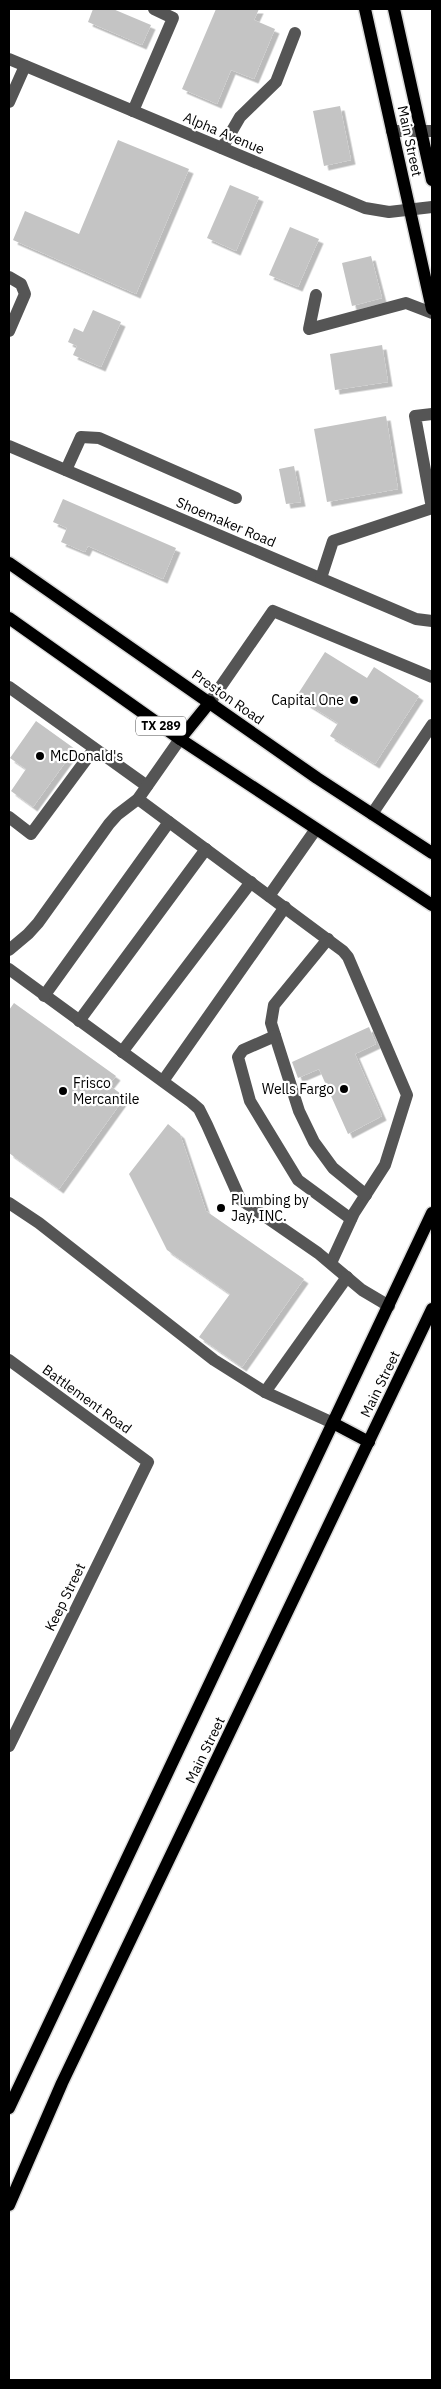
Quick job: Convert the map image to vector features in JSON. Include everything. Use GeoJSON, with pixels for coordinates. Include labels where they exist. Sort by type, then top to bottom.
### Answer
{"type":"FeatureCollection","features":[{"type":"Feature","properties":{"kind":"main road","name":"Main Street"},"geometry":{"type":"LineString","coordinates":[[365,9],[432,309]]}},
{"type":"Feature","properties":{"kind":"main road","name":"Main Street"},"geometry":{"type":"LineString","coordinates":[[394,9],[427,131],[432,180]]}},
{"type":"Feature","properties":{"kind":"main road","name":"Preston Road"},"geometry":{"type":"LineString","coordinates":[[9,563],[317,778],[432,853]]}},
{"type":"Feature","properties":{"kind":"main road","name":"TX 289"},"geometry":{"type":"LineString","coordinates":[[9,618],[180,739],[432,905]]}},
{"type":"Feature","properties":{"kind":"main road"},"geometry":{"type":"LineString","coordinates":[[180,739],[210,702]]}},
{"type":"Feature","properties":{"kind":"main road","name":"Main Street"},"geometry":{"type":"LineString","coordinates":[[9,2108],[432,1213]]}},
{"type":"Feature","properties":{"kind":"main road","name":"Main Street"},"geometry":{"type":"LineString","coordinates":[[9,2205],[66,2074],[432,1309]]}},
{"type":"Feature","properties":{"kind":"main road"},"geometry":{"type":"LineString","coordinates":[[333,1423],[369,1442]]}},
{"type":"Feature","properties":{"kind":"street"},"geometry":{"type":"LineString","coordinates":[[134,111],[173,18],[154,9]]}},
{"type":"Feature","properties":{"kind":"street"},"geometry":{"type":"LineString","coordinates":[[222,148],[240,117],[276,82],[294,33]]}},
{"type":"Feature","properties":{"kind":"street","name":"Alpha Avenue"},"geometry":{"type":"LineString","coordinates":[[9,59],[365,208],[389,212],[432,206]]}},
{"type":"Feature","properties":{"kind":"street"},"geometry":{"type":"LineString","coordinates":[[9,102],[25,66]]}},
{"type":"Feature","properties":{"kind":"street"},"geometry":{"type":"LineString","coordinates":[[392,131],[427,131]]}},
{"type":"Feature","properties":{"kind":"street"},"geometry":{"type":"LineString","coordinates":[[9,277],[22,284],[25,294],[9,331]]}},
{"type":"Feature","properties":{"kind":"street"},"geometry":{"type":"LineString","coordinates":[[316,295],[308,329],[406,303],[432,313]]}},
{"type":"Feature","properties":{"kind":"street"},"geometry":{"type":"LineString","coordinates":[[321,578],[333,541],[432,508],[415,416],[432,414]]}},
{"type":"Feature","properties":{"kind":"street"},"geometry":{"type":"LineString","coordinates":[[66,470],[82,437],[98,438],[236,498]]}},
{"type":"Feature","properties":{"kind":"street","name":"Shoemaker Road"},"geometry":{"type":"LineString","coordinates":[[9,446],[416,619],[432,621]]}},
{"type":"Feature","properties":{"kind":"street"},"geometry":{"type":"LineString","coordinates":[[210,702],[273,611],[432,677]]}},
{"type":"Feature","properties":{"kind":"street"},"geometry":{"type":"LineString","coordinates":[[11,694],[147,786]]}},
{"type":"Feature","properties":{"kind":"street"},"geometry":{"type":"LineString","coordinates":[[372,814],[432,725]]}},
{"type":"Feature","properties":{"kind":"street"},"geometry":{"type":"LineString","coordinates":[[9,950],[38,923],[109,824],[117,815],[138,799],[180,739]]}},
{"type":"Feature","properties":{"kind":"street"},"geometry":{"type":"LineString","coordinates":[[9,817],[30,834],[94,749]]}},
{"type":"Feature","properties":{"kind":"street"},"geometry":{"type":"LineString","coordinates":[[138,799],[328,939],[348,957],[407,1095],[407,1101],[385,1165],[351,1218],[331,1263]]}},
{"type":"Feature","properties":{"kind":"street"},"geometry":{"type":"LineString","coordinates":[[44,996],[169,822]]}},
{"type":"Feature","properties":{"kind":"street"},"geometry":{"type":"LineString","coordinates":[[269,896],[316,829]]}},
{"type":"Feature","properties":{"kind":"street"},"geometry":{"type":"LineString","coordinates":[[79,1021],[206,849]]}},
{"type":"Feature","properties":{"kind":"street"},"geometry":{"type":"LineString","coordinates":[[122,1052],[251,882]]}},
{"type":"Feature","properties":{"kind":"street"},"geometry":{"type":"LineString","coordinates":[[163,1081],[285,907]]}},
{"type":"Feature","properties":{"kind":"street"},"geometry":{"type":"LineString","coordinates":[[328,939],[274,1005],[271,1022],[299,1111],[314,1142],[333,1168],[366,1195]]}},
{"type":"Feature","properties":{"kind":"street"},"geometry":{"type":"LineString","coordinates":[[9,969],[199,1109],[240,1198],[331,1263],[362,1290],[389,1306]]}},
{"type":"Feature","properties":{"kind":"street"},"geometry":{"type":"LineString","coordinates":[[275,1036],[242,1050],[238,1057],[250,1101],[298,1180],[351,1218]]}},
{"type":"Feature","properties":{"kind":"street"},"geometry":{"type":"LineString","coordinates":[[9,1203],[39,1223],[214,1360],[265,1392],[333,1423]]}},
{"type":"Feature","properties":{"kind":"street"},"geometry":{"type":"LineString","coordinates":[[265,1392],[347,1277]]}},
{"type":"Feature","properties":{"kind":"street","name":"Battlement Road"},"geometry":{"type":"LineString","coordinates":[[9,1360],[148,1462]]}},
{"type":"Feature","properties":{"kind":"street","name":"Keep Street"},"geometry":{"type":"LineString","coordinates":[[9,1746],[148,1462]]}},
{"type":"Feature","properties":{"kind":"building"},"geometry":{"type":"Polygon","coordinates":[[[93,9],[113,9],[151,25],[142,45],[88,22],[93,9]]]}},
{"type":"Feature","properties":{"kind":"building"},"geometry":{"type":"Polygon","coordinates":[[[216,9],[259,9],[254,20],[275,29],[254,79],[231,70],[217,104],[182,89],[216,9]]]}},
{"type":"Feature","properties":{"kind":"building"},"geometry":{"type":"Polygon","coordinates":[[[340,106],[351,160],[324,166],[313,111],[340,106]]]}},
{"type":"Feature","properties":{"kind":"building"},"geometry":{"type":"Polygon","coordinates":[[[118,140],[189,169],[136,294],[13,240],[25,211],[79,234],[118,140]]]}},
{"type":"Feature","properties":{"kind":"building"},"geometry":{"type":"Polygon","coordinates":[[[230,185],[259,197],[236,251],[207,238],[230,185]]]}},
{"type":"Feature","properties":{"kind":"building"},"geometry":{"type":"Polygon","coordinates":[[[290,227],[319,239],[298,287],[269,275],[290,227]]]}},
{"type":"Feature","properties":{"kind":"building"},"geometry":{"type":"Polygon","coordinates":[[[371,256],[382,298],[352,306],[342,263],[371,256]]]}},
{"type":"Feature","properties":{"kind":"building"},"geometry":{"type":"Polygon","coordinates":[[[93,310],[121,322],[101,367],[73,355],[77,346],[68,342],[74,328],[83,332],[93,310]]]}},
{"type":"Feature","properties":{"kind":"building"},"geometry":{"type":"Polygon","coordinates":[[[382,345],[388,382],[335,390],[330,354],[382,345]]]}},
{"type":"Feature","properties":{"kind":"building"},"geometry":{"type":"Polygon","coordinates":[[[386,416],[398,489],[327,502],[314,429],[386,416]]]}},
{"type":"Feature","properties":{"kind":"building"},"geometry":{"type":"Polygon","coordinates":[[[294,466],[301,502],[286,504],[279,469],[294,466]]]}},
{"type":"Feature","properties":{"kind":"building"},"geometry":{"type":"Polygon","coordinates":[[[63,499],[176,548],[163,579],[88,546],[85,552],[61,542],[67,528],[53,522],[63,499]]]}},
{"type":"Feature","properties":{"kind":"building"},"geometry":{"type":"Polygon","coordinates":[[[325,652],[367,678],[374,667],[419,696],[375,764],[330,736],[338,723],[296,697],[325,652]]]}},
{"type":"Feature","properties":{"kind":"building"},"geometry":{"type":"Polygon","coordinates":[[[36,721],[75,749],[33,807],[11,791],[26,769],[10,758],[36,721]]]}},
{"type":"Feature","properties":{"kind":"building","name":"Frisco Mercantile"},"geometry":{"type":"Polygon","coordinates":[[[14,1003],[116,1076],[109,1085],[125,1097],[59,1189],[9,1153],[9,1010],[14,1003]]]}},
{"type":"Feature","properties":{"kind":"building"},"geometry":{"type":"Polygon","coordinates":[[[369,1027],[376,1044],[355,1054],[382,1116],[348,1134],[319,1069],[298,1078],[292,1062],[369,1027]]]}},
{"type":"Feature","properties":{"kind":"building"},"geometry":{"type":"Polygon","coordinates":[[[168,1124],[180,1134],[206,1211],[304,1279],[242,1367],[199,1337],[230,1294],[167,1250],[129,1174],[168,1124]]]}},
{"type":"Feature","properties":{"kind":"place","name":"Capital One"},"geometry":{"type":"Point","coordinates":[354,700]}},
{"type":"Feature","properties":{"kind":"place","name":"McDonald's"},"geometry":{"type":"Point","coordinates":[40,756]}},
{"type":"Feature","properties":{"kind":"place","name":"Wells Fargo"},"geometry":{"type":"Point","coordinates":[344,1089]}},
{"type":"Feature","properties":{"kind":"place","name":"Frisco Mercantile"},"geometry":{"type":"Point","coordinates":[63,1091]}},
{"type":"Feature","properties":{"kind":"place","name":"Plumbing by Jay, INC."},"geometry":{"type":"Point","coordinates":[221,1208]}}]}
